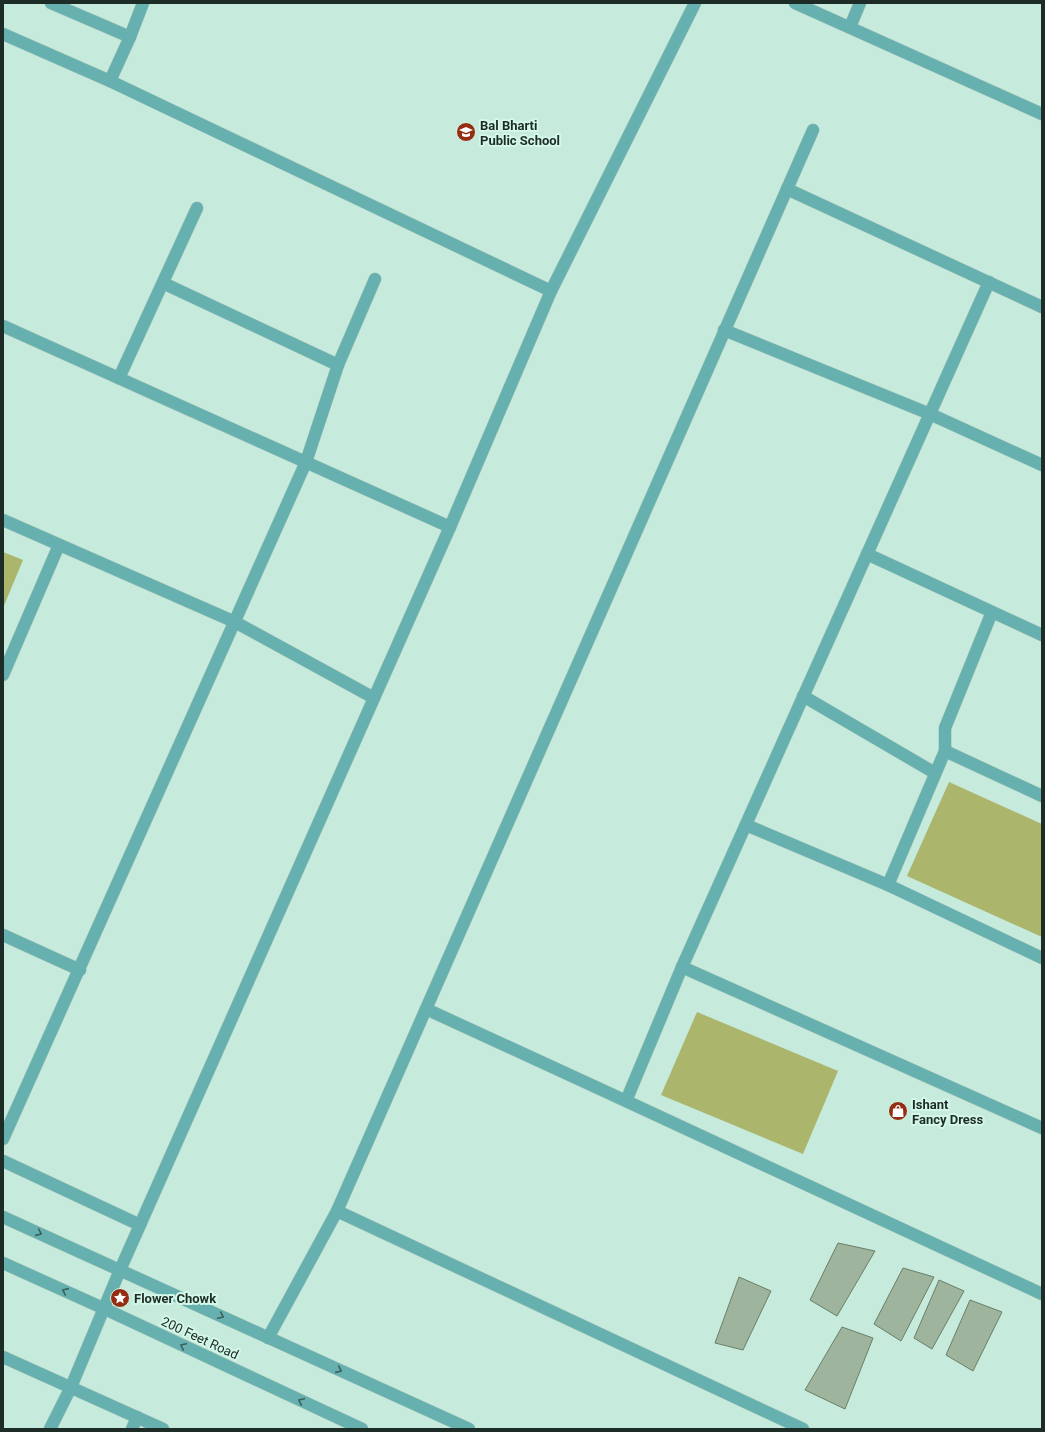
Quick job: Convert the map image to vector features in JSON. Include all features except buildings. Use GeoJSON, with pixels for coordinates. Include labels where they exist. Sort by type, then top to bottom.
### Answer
{"type":"FeatureCollection","features":[{"type":"Feature","properties":{"kind":"street"},"geometry":{"type":"LineString","coordinates":[[51,3],[130,37]]}},
{"type":"Feature","properties":{"kind":"street"},"geometry":{"type":"LineString","coordinates":[[110,81],[130,37],[143,3]]}},
{"type":"Feature","properties":{"kind":"street"},"geometry":{"type":"LineString","coordinates":[[50,1429],[71,1387],[105,1309],[120,1270],[450,527],[550,291],[695,3]]}},
{"type":"Feature","properties":{"kind":"street"},"geometry":{"type":"LineString","coordinates":[[795,3],[1042,114]]}},
{"type":"Feature","properties":{"kind":"street"},"geometry":{"type":"LineString","coordinates":[[850,27],[860,3]]}},
{"type":"Feature","properties":{"kind":"street"},"geometry":{"type":"LineString","coordinates":[[3,34],[110,81],[550,291]]}},
{"type":"Feature","properties":{"kind":"street"},"geometry":{"type":"LineString","coordinates":[[268,1338],[337,1211],[813,130]]}},
{"type":"Feature","properties":{"kind":"street"},"geometry":{"type":"LineString","coordinates":[[787,189],[1042,307]]}},
{"type":"Feature","properties":{"kind":"street"},"geometry":{"type":"LineString","coordinates":[[119,378],[197,208]]}},
{"type":"Feature","properties":{"kind":"street"},"geometry":{"type":"LineString","coordinates":[[3,1139],[80,970],[306,462],[338,365],[376,279]]}},
{"type":"Feature","properties":{"kind":"street"},"geometry":{"type":"LineString","coordinates":[[626,1101],[682,967],[989,282]]}},
{"type":"Feature","properties":{"kind":"street"},"geometry":{"type":"LineString","coordinates":[[163,283],[338,365]]}},
{"type":"Feature","properties":{"kind":"street"},"geometry":{"type":"LineString","coordinates":[[3,326],[450,527]]}},
{"type":"Feature","properties":{"kind":"street"},"geometry":{"type":"LineString","coordinates":[[724,330],[930,414],[1042,465]]}},
{"type":"Feature","properties":{"kind":"street"},"geometry":{"type":"LineString","coordinates":[[3,520],[235,622],[374,698]]}},
{"type":"Feature","properties":{"kind":"street"},"geometry":{"type":"LineString","coordinates":[[3,675],[59,544]]}},
{"type":"Feature","properties":{"kind":"street"},"geometry":{"type":"LineString","coordinates":[[867,554],[1042,635]]}},
{"type":"Feature","properties":{"kind":"street"},"geometry":{"type":"LineString","coordinates":[[888,885],[945,751],[945,728],[992,612]]}},
{"type":"Feature","properties":{"kind":"street"},"geometry":{"type":"LineString","coordinates":[[803,696],[935,773]]}},
{"type":"Feature","properties":{"kind":"street"},"geometry":{"type":"LineString","coordinates":[[945,751],[1042,796]]}},
{"type":"Feature","properties":{"kind":"street"},"geometry":{"type":"LineString","coordinates":[[746,825],[888,885],[1042,958]]}},
{"type":"Feature","properties":{"kind":"street"},"geometry":{"type":"LineString","coordinates":[[3,936],[80,970]]}},
{"type":"Feature","properties":{"kind":"street"},"geometry":{"type":"LineString","coordinates":[[682,967],[1042,1128]]}},
{"type":"Feature","properties":{"kind":"street"},"geometry":{"type":"LineString","coordinates":[[426,1009],[1042,1294]]}},
{"type":"Feature","properties":{"kind":"street"},"geometry":{"type":"LineString","coordinates":[[3,1161],[140,1225]]}},
{"type":"Feature","properties":{"kind":"street"},"geometry":{"type":"LineString","coordinates":[[337,1211],[804,1429]]}},
{"type":"Feature","properties":{"kind":"street"},"geometry":{"type":"LineString","coordinates":[[3,1217],[469,1429]]}},
{"type":"Feature","properties":{"kind":"street","name":"200 Feet Road"},"geometry":{"type":"LineString","coordinates":[[3,1263],[362,1429]]}},
{"type":"Feature","properties":{"kind":"street"},"geometry":{"type":"LineString","coordinates":[[3,1357],[163,1429]]}},
{"type":"Feature","properties":{"kind":"street"},"geometry":{"type":"LineString","coordinates":[[132,1429],[137,1417]]}},
{"type":"Feature","properties":{"kind":"green space"},"geometry":{"type":"Polygon","coordinates":[[[3,552],[23,560],[3,608],[3,552]]]}},
{"type":"Feature","properties":{"kind":"green space"},"geometry":{"type":"Polygon","coordinates":[[[949,782],[1042,824],[1042,937],[907,876],[949,782]]]}},
{"type":"Feature","properties":{"kind":"green space"},"geometry":{"type":"Polygon","coordinates":[[[697,1012],[838,1071],[803,1154],[661,1095],[697,1012]]]}},
{"type":"Feature","properties":{"kind":"place","name":"Bal Bharti Public School"},"geometry":{"type":"Point","coordinates":[466,132]}},
{"type":"Feature","properties":{"kind":"place","name":"Ishant Fancy Dress"},"geometry":{"type":"Point","coordinates":[898,1111]}},
{"type":"Feature","properties":{"kind":"place","name":"Flower Chowk"},"geometry":{"type":"Point","coordinates":[120,1298]}}]}
